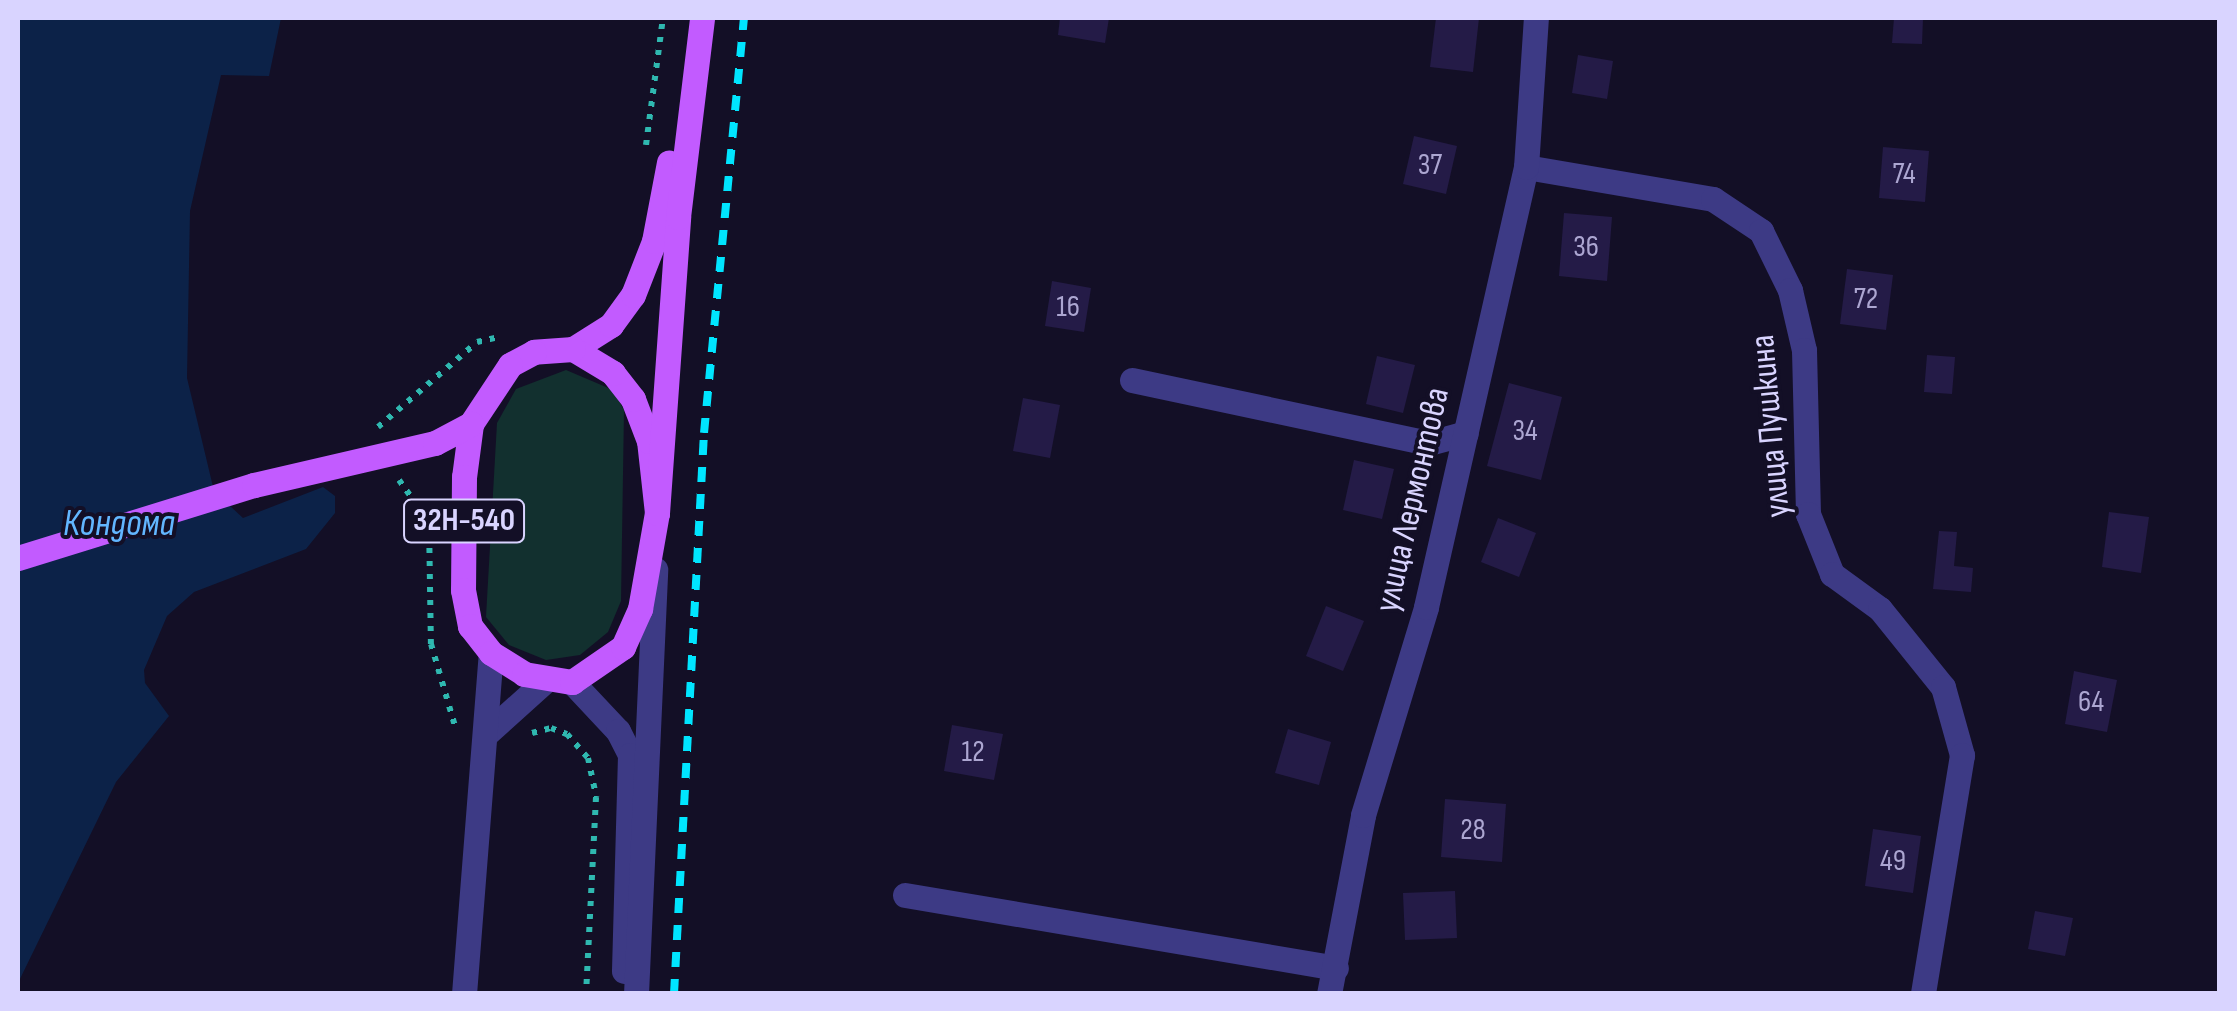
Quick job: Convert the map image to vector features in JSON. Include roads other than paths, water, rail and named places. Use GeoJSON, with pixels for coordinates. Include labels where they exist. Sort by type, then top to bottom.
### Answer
{"type":"FeatureCollection","features":[{"type":"Feature","properties":{"kind":"main road","name":"32Н-540"},"geometry":{"type":"LineString","coordinates":[[572,682],[622,647],[640,609],[657,513],[694,71],[702,18]]}},
{"type":"Feature","properties":{"kind":"main road","name":"32Н-540"},"geometry":{"type":"LineString","coordinates":[[490,653],[470,626],[463,590],[464,477],[472,424],[510,365],[534,352],[573,349],[612,325],[633,296],[654,242],[694,71]]}},
{"type":"Feature","properties":{"kind":"main road","name":"32Н-540"},"geometry":{"type":"LineString","coordinates":[[573,349],[613,373],[633,399],[649,442],[657,513]]}},
{"type":"Feature","properties":{"kind":"main road"},"geometry":{"type":"LineString","coordinates":[[18,558],[254,485],[435,443],[472,424]]}},
{"type":"Feature","properties":{"kind":"main road"},"geometry":{"type":"LineString","coordinates":[[435,443],[464,477]]}},
{"type":"Feature","properties":{"kind":"main road"},"geometry":{"type":"LineString","coordinates":[[490,653],[546,681],[572,682]]}},
{"type":"Feature","properties":{"kind":"street","name":"улица Лермонтова"},"geometry":{"type":"LineString","coordinates":[[1330,994],[1363,815],[1426,607],[1526,167],[1536,18]]}},
{"type":"Feature","properties":{"kind":"street","name":"улица Пушкина"},"geometry":{"type":"LineString","coordinates":[[1526,167],[1713,199],[1761,232],[1790,290],[1804,350],[1808,514],[1832,574],[1880,609],[1943,687],[1962,755],[1923,994]]}},
{"type":"Feature","properties":{"kind":"street"},"geometry":{"type":"LineString","coordinates":[[1132,380],[1430,443],[1466,433]]}},
{"type":"Feature","properties":{"kind":"street","name":"32Н-540"},"geometry":{"type":"LineString","coordinates":[[636,994],[657,513]]}},
{"type":"Feature","properties":{"kind":"street"},"geometry":{"type":"LineString","coordinates":[[464,994],[490,653]]}},
{"type":"Feature","properties":{"kind":"street"},"geometry":{"type":"LineString","coordinates":[[485,735],[546,681]]}},
{"type":"Feature","properties":{"kind":"street"},"geometry":{"type":"LineString","coordinates":[[572,682],[618,731],[630,755],[622,936],[627,994]]}},
{"type":"Feature","properties":{"kind":"street"},"geometry":{"type":"LineString","coordinates":[[905,895],[1336,968]]}},
{"type":"Feature","properties":{"kind":"water","name":"Кондома"},"geometry":{"type":"Polygon","coordinates":[[[18,18],[281,18],[269,76],[221,75],[190,211],[187,378],[214,491],[243,518],[323,487],[335,496],[335,513],[306,549],[194,592],[167,616],[144,670],[145,683],[169,716],[116,782],[18,983],[18,18]]]}},
{"type":"Feature","properties":{"kind":"railway"},"geometry":{"type":"LineString","coordinates":[[674,994],[704,433],[744,18]]}}]}
